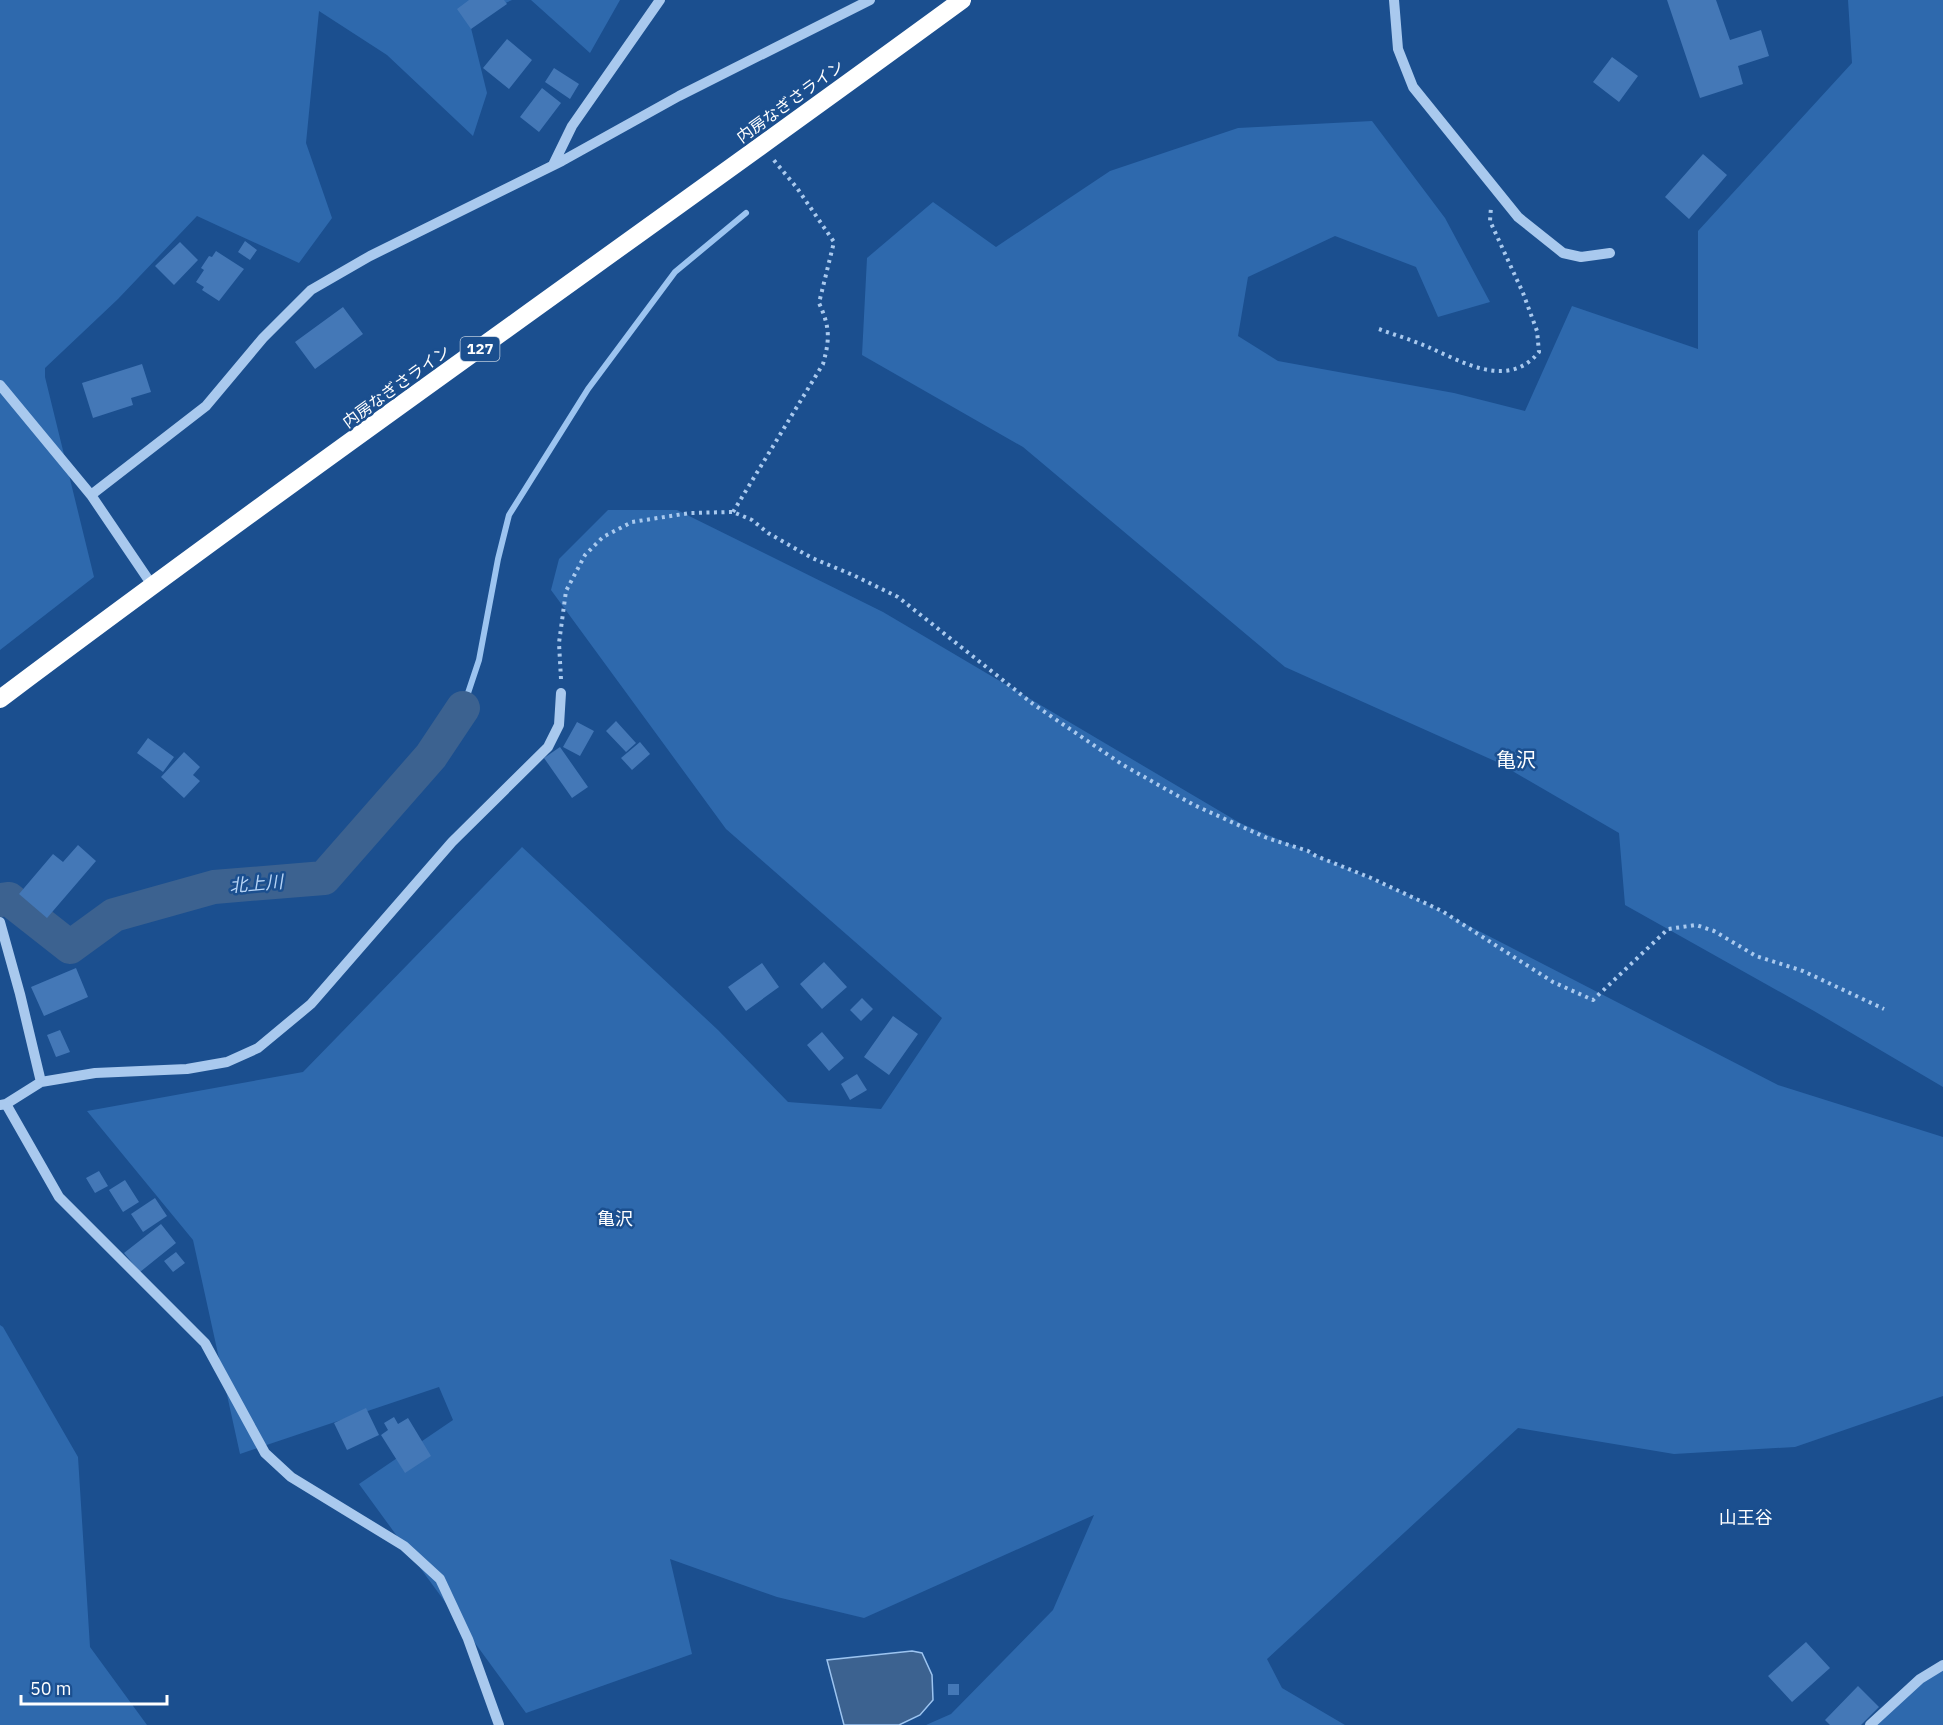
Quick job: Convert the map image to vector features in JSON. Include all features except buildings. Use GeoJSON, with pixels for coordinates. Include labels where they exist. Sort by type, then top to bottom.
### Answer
{"type":"FeatureCollection","features":[{"type":"Feature","properties":{"kind":"highway","name":"内房なぎさライン"},"geometry":{"type":"LineString","coordinates":[[0,699],[152,585],[962,0]]}},
{"type":"Feature","properties":{"kind":"street"},"geometry":{"type":"LineString","coordinates":[[553,165],[572,126],[660,0]]}},
{"type":"Feature","properties":{"kind":"street"},"geometry":{"type":"LineString","coordinates":[[91,495],[207,406],[263,338],[310,290],[370,256],[553,165],[679,96],[870,0]]}},
{"type":"Feature","properties":{"kind":"street"},"geometry":{"type":"LineString","coordinates":[[1394,0],[1398,48],[1413,87],[1518,217],[1563,253],[1581,257],[1610,253]]}},
{"type":"Feature","properties":{"kind":"street"},"geometry":{"type":"LineString","coordinates":[[0,385],[91,495],[152,585]]}},
{"type":"Feature","properties":{"kind":"street"},"geometry":{"type":"LineString","coordinates":[[499,1725],[468,1639],[440,1579],[404,1546],[291,1477],[265,1453],[205,1343],[59,1197],[3,1104],[41,1082],[96,1073],[187,1069],[227,1062],[258,1048],[311,1004],[452,842],[548,747],[559,724],[561,693]]}},
{"type":"Feature","properties":{"kind":"street"},"geometry":{"type":"LineString","coordinates":[[0,922],[41,1082]]}},
{"type":"Feature","properties":{"kind":"street"},"geometry":{"type":"LineString","coordinates":[[1870,1725],[1920,1679],[1943,1665]]}},
{"type":"Feature","properties":{"kind":"path"},"geometry":{"type":"LineString","coordinates":[[733,513],[822,364],[829,342],[827,320],[819,303],[834,242],[797,188],[762,146]]}},
{"type":"Feature","properties":{"kind":"path"},"geometry":{"type":"LineString","coordinates":[[1379,329],[1479,369],[1500,371],[1516,369],[1532,361],[1539,352],[1537,331],[1523,293],[1490,221],[1491,207],[1500,194]]}},
{"type":"Feature","properties":{"kind":"path"},"geometry":{"type":"LineString","coordinates":[[561,693],[559,643],[566,591],[585,555],[603,537],[632,522],[690,513],[733,513],[752,520],[768,533],[812,558],[898,597],[1033,705],[1123,765],[1194,805],[1235,824],[1267,838],[1308,850],[1316,856],[1371,878],[1442,911],[1553,982],[1593,1000],[1668,929],[1696,925],[1714,931],[1756,956],[1803,971],[1884,1009]]}},
{"type":"Feature","properties":{"kind":"shaded area"},"geometry":{"type":"Polygon","coordinates":[[[0,0],[512,0],[469,20],[487,93],[473,136],[387,55],[319,11],[306,143],[332,218],[299,263],[197,216],[118,299],[45,368],[45,377],[94,577],[0,650],[0,0]]]}},
{"type":"Feature","properties":{"kind":"shaded area"},"geometry":{"type":"Polygon","coordinates":[[[531,0],[620,0],[590,53],[531,0]]]}},
{"type":"Feature","properties":{"kind":"shaded area"},"geometry":{"type":"Polygon","coordinates":[[[1848,0],[1943,0],[1943,1087],[1814,1011],[1625,905],[1619,833],[1497,762],[1285,667],[1023,447],[862,355],[867,258],[933,202],[996,247],[1110,171],[1238,128],[1372,121],[1445,218],[1490,302],[1438,317],[1416,267],[1335,236],[1248,277],[1238,336],[1278,361],[1454,393],[1525,411],[1572,306],[1698,349],[1698,231],[1852,63],[1848,0]]]}},
{"type":"Feature","properties":{"kind":"shaded area"},"geometry":{"type":"Polygon","coordinates":[[[608,510],[677,510],[883,612],[1240,823],[1415,898],[1778,1085],[1943,1137],[1943,1396],[1795,1447],[1674,1454],[1518,1428],[1267,1659],[1282,1688],[1345,1725],[926,1725],[951,1714],[1053,1610],[1094,1515],[864,1618],[777,1597],[670,1559],[692,1654],[526,1713],[359,1484],[453,1420],[439,1387],[240,1454],[193,1240],[87,1111],[303,1072],[522,847],[718,1030],[788,1102],[881,1109],[942,1018],[726,829],[551,590],[559,559],[608,510]]]}},
{"type":"Feature","properties":{"kind":"shaded area"},"geometry":{"type":"Polygon","coordinates":[[[0,1325],[78,1457],[90,1647],[147,1725],[0,1725],[0,1325]]]}},
{"type":"Feature","properties":{"kind":"shaded area"},"geometry":{"type":"Polygon","coordinates":[[[912,1651],[922,1653],[932,1675],[933,1700],[920,1715],[899,1725],[844,1725],[827,1660],[912,1651]]]}},
{"type":"Feature","properties":{"kind":"shaded area"},"geometry":{"type":"Polygon","coordinates":[[[1943,1660],[1943,1725],[1864,1725],[1943,1660]]]}},
{"type":"Feature","properties":{"kind":"waterway"},"geometry":{"type":"LineString","coordinates":[[463,708],[479,660],[498,559],[509,515],[588,389],[675,272],[746,213]]}},
{"type":"Feature","properties":{"kind":"waterway","name":"北上川"},"geometry":{"type":"LineString","coordinates":[[0,900],[9,899],[70,947],[114,915],[214,887],[324,878],[431,756],[463,708]]}},
{"type":"Feature","properties":{"kind":"district","name":"亀沢"},"geometry":{"type":"Point","coordinates":[1516,760]}},
{"type":"Feature","properties":{"kind":"district","name":"亀沢"},"geometry":{"type":"Point","coordinates":[615,1219]}},
{"type":"Feature","properties":{"kind":"district","name":"山王谷"},"geometry":{"type":"Point","coordinates":[1746,1518]}}]}
